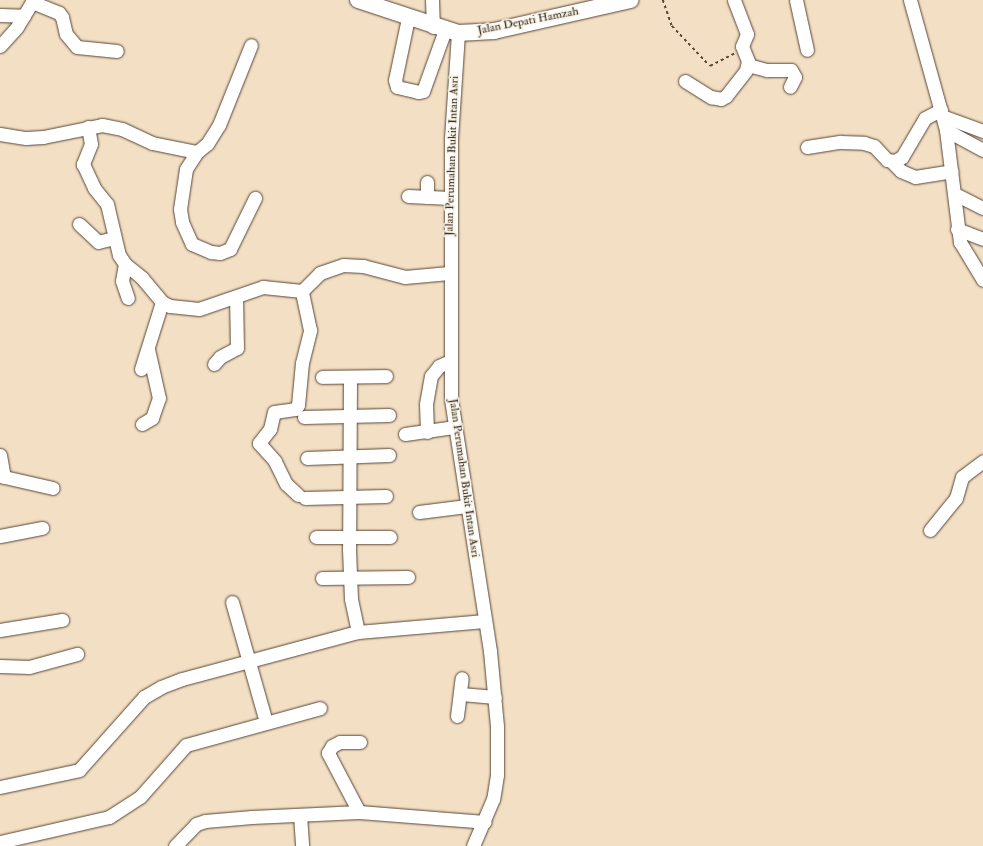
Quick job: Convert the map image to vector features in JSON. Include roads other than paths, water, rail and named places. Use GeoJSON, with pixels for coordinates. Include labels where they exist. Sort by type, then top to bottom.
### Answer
{"type":"FeatureCollection","features":[{"type":"Feature","properties":{"kind":"main road","name":"Jalan Depati Hamzah"},"geometry":{"type":"LineString","coordinates":[[358,0],[445,30],[494,30],[631,0]]}},
{"type":"Feature","properties":{"kind":"street","name":"Jalan Perumahan Bukit Intan Asri"},"geometry":{"type":"LineString","coordinates":[[432,0],[445,30],[450,139],[450,361],[454,427],[485,621],[495,697],[497,775],[485,822],[473,846]]}},
{"type":"Feature","properties":{"kind":"street"},"geometry":{"type":"LineString","coordinates":[[734,0],[747,34],[743,49],[748,65]]}},
{"type":"Feature","properties":{"kind":"street"},"geometry":{"type":"LineString","coordinates":[[796,0],[807,50]]}},
{"type":"Feature","properties":{"kind":"street"},"geometry":{"type":"LineString","coordinates":[[910,0],[946,130],[955,194],[957,229],[963,250],[983,280]]}},
{"type":"Feature","properties":{"kind":"street"},"geometry":{"type":"LineString","coordinates":[[0,46],[24,16],[32,1],[58,13],[62,18],[66,34],[77,47],[97,51],[116,51]]}},
{"type":"Feature","properties":{"kind":"street"},"geometry":{"type":"LineString","coordinates":[[0,15],[24,16]]}},
{"type":"Feature","properties":{"kind":"street"},"geometry":{"type":"LineString","coordinates":[[408,18],[395,80],[397,87],[418,92],[423,91],[445,30]]}},
{"type":"Feature","properties":{"kind":"street"},"geometry":{"type":"LineString","coordinates":[[251,45],[219,125],[207,144],[197,152],[186,169],[180,198],[182,222],[192,244],[211,252],[220,253],[230,249],[255,198]]}},
{"type":"Feature","properties":{"kind":"street"},"geometry":{"type":"LineString","coordinates":[[686,80],[710,97],[721,99],[730,92],[748,65]]}},
{"type":"Feature","properties":{"kind":"street"},"geometry":{"type":"LineString","coordinates":[[748,65],[767,70],[791,70],[795,77],[790,87]]}},
{"type":"Feature","properties":{"kind":"street"},"geometry":{"type":"LineString","coordinates":[[891,161],[902,157],[925,118],[942,113],[983,131]]}},
{"type":"Feature","properties":{"kind":"street"},"geometry":{"type":"LineString","coordinates":[[0,134],[26,138],[102,125],[122,129],[152,143],[197,152]]}},
{"type":"Feature","properties":{"kind":"street"},"geometry":{"type":"LineString","coordinates":[[88,127],[91,144],[83,164],[94,188],[107,204],[114,238],[125,264],[142,278],[162,302],[170,306],[192,309],[263,288],[302,290],[320,273],[344,265],[362,266],[405,276],[449,273]]}},
{"type":"Feature","properties":{"kind":"street"},"geometry":{"type":"LineString","coordinates":[[946,130],[983,150]]}},
{"type":"Feature","properties":{"kind":"street"},"geometry":{"type":"LineString","coordinates":[[807,147],[840,142],[864,143],[874,146],[901,171],[915,177],[952,171]]}},
{"type":"Feature","properties":{"kind":"street"},"geometry":{"type":"LineString","coordinates":[[427,182],[427,197]]}},
{"type":"Feature","properties":{"kind":"street"},"geometry":{"type":"LineString","coordinates":[[955,194],[983,208]]}},
{"type":"Feature","properties":{"kind":"street"},"geometry":{"type":"LineString","coordinates":[[408,196],[450,198]]}},
{"type":"Feature","properties":{"kind":"street"},"geometry":{"type":"LineString","coordinates":[[79,224],[98,242],[114,238]]}},
{"type":"Feature","properties":{"kind":"street"},"geometry":{"type":"LineString","coordinates":[[957,229],[983,239]]}},
{"type":"Feature","properties":{"kind":"street"},"geometry":{"type":"LineString","coordinates":[[125,264],[122,281],[128,298]]}},
{"type":"Feature","properties":{"kind":"street"},"geometry":{"type":"LineString","coordinates":[[302,290],[310,330],[302,364],[298,405],[295,409],[274,412],[270,429],[260,443],[275,461],[286,484],[301,496],[386,496]]}},
{"type":"Feature","properties":{"kind":"street"},"geometry":{"type":"LineString","coordinates":[[214,364],[220,356],[237,348],[236,297]]}},
{"type":"Feature","properties":{"kind":"street"},"geometry":{"type":"LineString","coordinates":[[141,369],[162,302]]}},
{"type":"Feature","properties":{"kind":"street"},"geometry":{"type":"LineString","coordinates":[[142,424],[152,418],[159,398],[148,349]]}},
{"type":"Feature","properties":{"kind":"street"},"geometry":{"type":"LineString","coordinates":[[427,432],[426,404],[431,376],[439,366],[450,361]]}},
{"type":"Feature","properties":{"kind":"street"},"geometry":{"type":"LineString","coordinates":[[322,377],[350,378],[386,376]]}},
{"type":"Feature","properties":{"kind":"street"},"geometry":{"type":"LineString","coordinates":[[350,378],[350,579],[358,632]]}},
{"type":"Feature","properties":{"kind":"street"},"geometry":{"type":"LineString","coordinates":[[304,417],[350,418],[389,415]]}},
{"type":"Feature","properties":{"kind":"street"},"geometry":{"type":"LineString","coordinates":[[405,434],[454,427]]}},
{"type":"Feature","properties":{"kind":"street"},"geometry":{"type":"LineString","coordinates":[[0,455],[2,476],[53,488]]}},
{"type":"Feature","properties":{"kind":"street"},"geometry":{"type":"LineString","coordinates":[[307,458],[389,455]]}},
{"type":"Feature","properties":{"kind":"street"},"geometry":{"type":"LineString","coordinates":[[930,530],[956,498],[962,477],[983,460]]}},
{"type":"Feature","properties":{"kind":"street"},"geometry":{"type":"LineString","coordinates":[[419,512],[467,506]]}},
{"type":"Feature","properties":{"kind":"street"},"geometry":{"type":"LineString","coordinates":[[0,536],[42,528]]}},
{"type":"Feature","properties":{"kind":"street"},"geometry":{"type":"LineString","coordinates":[[316,536],[390,537]]}},
{"type":"Feature","properties":{"kind":"street"},"geometry":{"type":"LineString","coordinates":[[322,578],[350,579],[408,577]]}},
{"type":"Feature","properties":{"kind":"street"},"geometry":{"type":"LineString","coordinates":[[232,602],[266,722]]}},
{"type":"Feature","properties":{"kind":"street"},"geometry":{"type":"LineString","coordinates":[[0,630],[62,620]]}},
{"type":"Feature","properties":{"kind":"street"},"geometry":{"type":"LineString","coordinates":[[0,786],[79,770],[152,691],[249,660],[358,632],[485,621]]}},
{"type":"Feature","properties":{"kind":"street"},"geometry":{"type":"LineString","coordinates":[[0,666],[29,668],[77,654]]}},
{"type":"Feature","properties":{"kind":"street"},"geometry":{"type":"LineString","coordinates":[[458,716],[462,678]]}},
{"type":"Feature","properties":{"kind":"street"},"geometry":{"type":"LineString","coordinates":[[461,694],[495,697]]}},
{"type":"Feature","properties":{"kind":"street"},"geometry":{"type":"LineString","coordinates":[[0,842],[109,817],[140,797],[186,745],[320,708]]}},
{"type":"Feature","properties":{"kind":"street"},"geometry":{"type":"LineString","coordinates":[[358,812],[328,753],[332,746],[340,742],[360,742]]}},
{"type":"Feature","properties":{"kind":"street"},"geometry":{"type":"LineString","coordinates":[[175,846],[190,828],[205,821],[358,812],[485,822]]}},
{"type":"Feature","properties":{"kind":"street"},"geometry":{"type":"LineString","coordinates":[[300,815],[302,846]]}}]}
